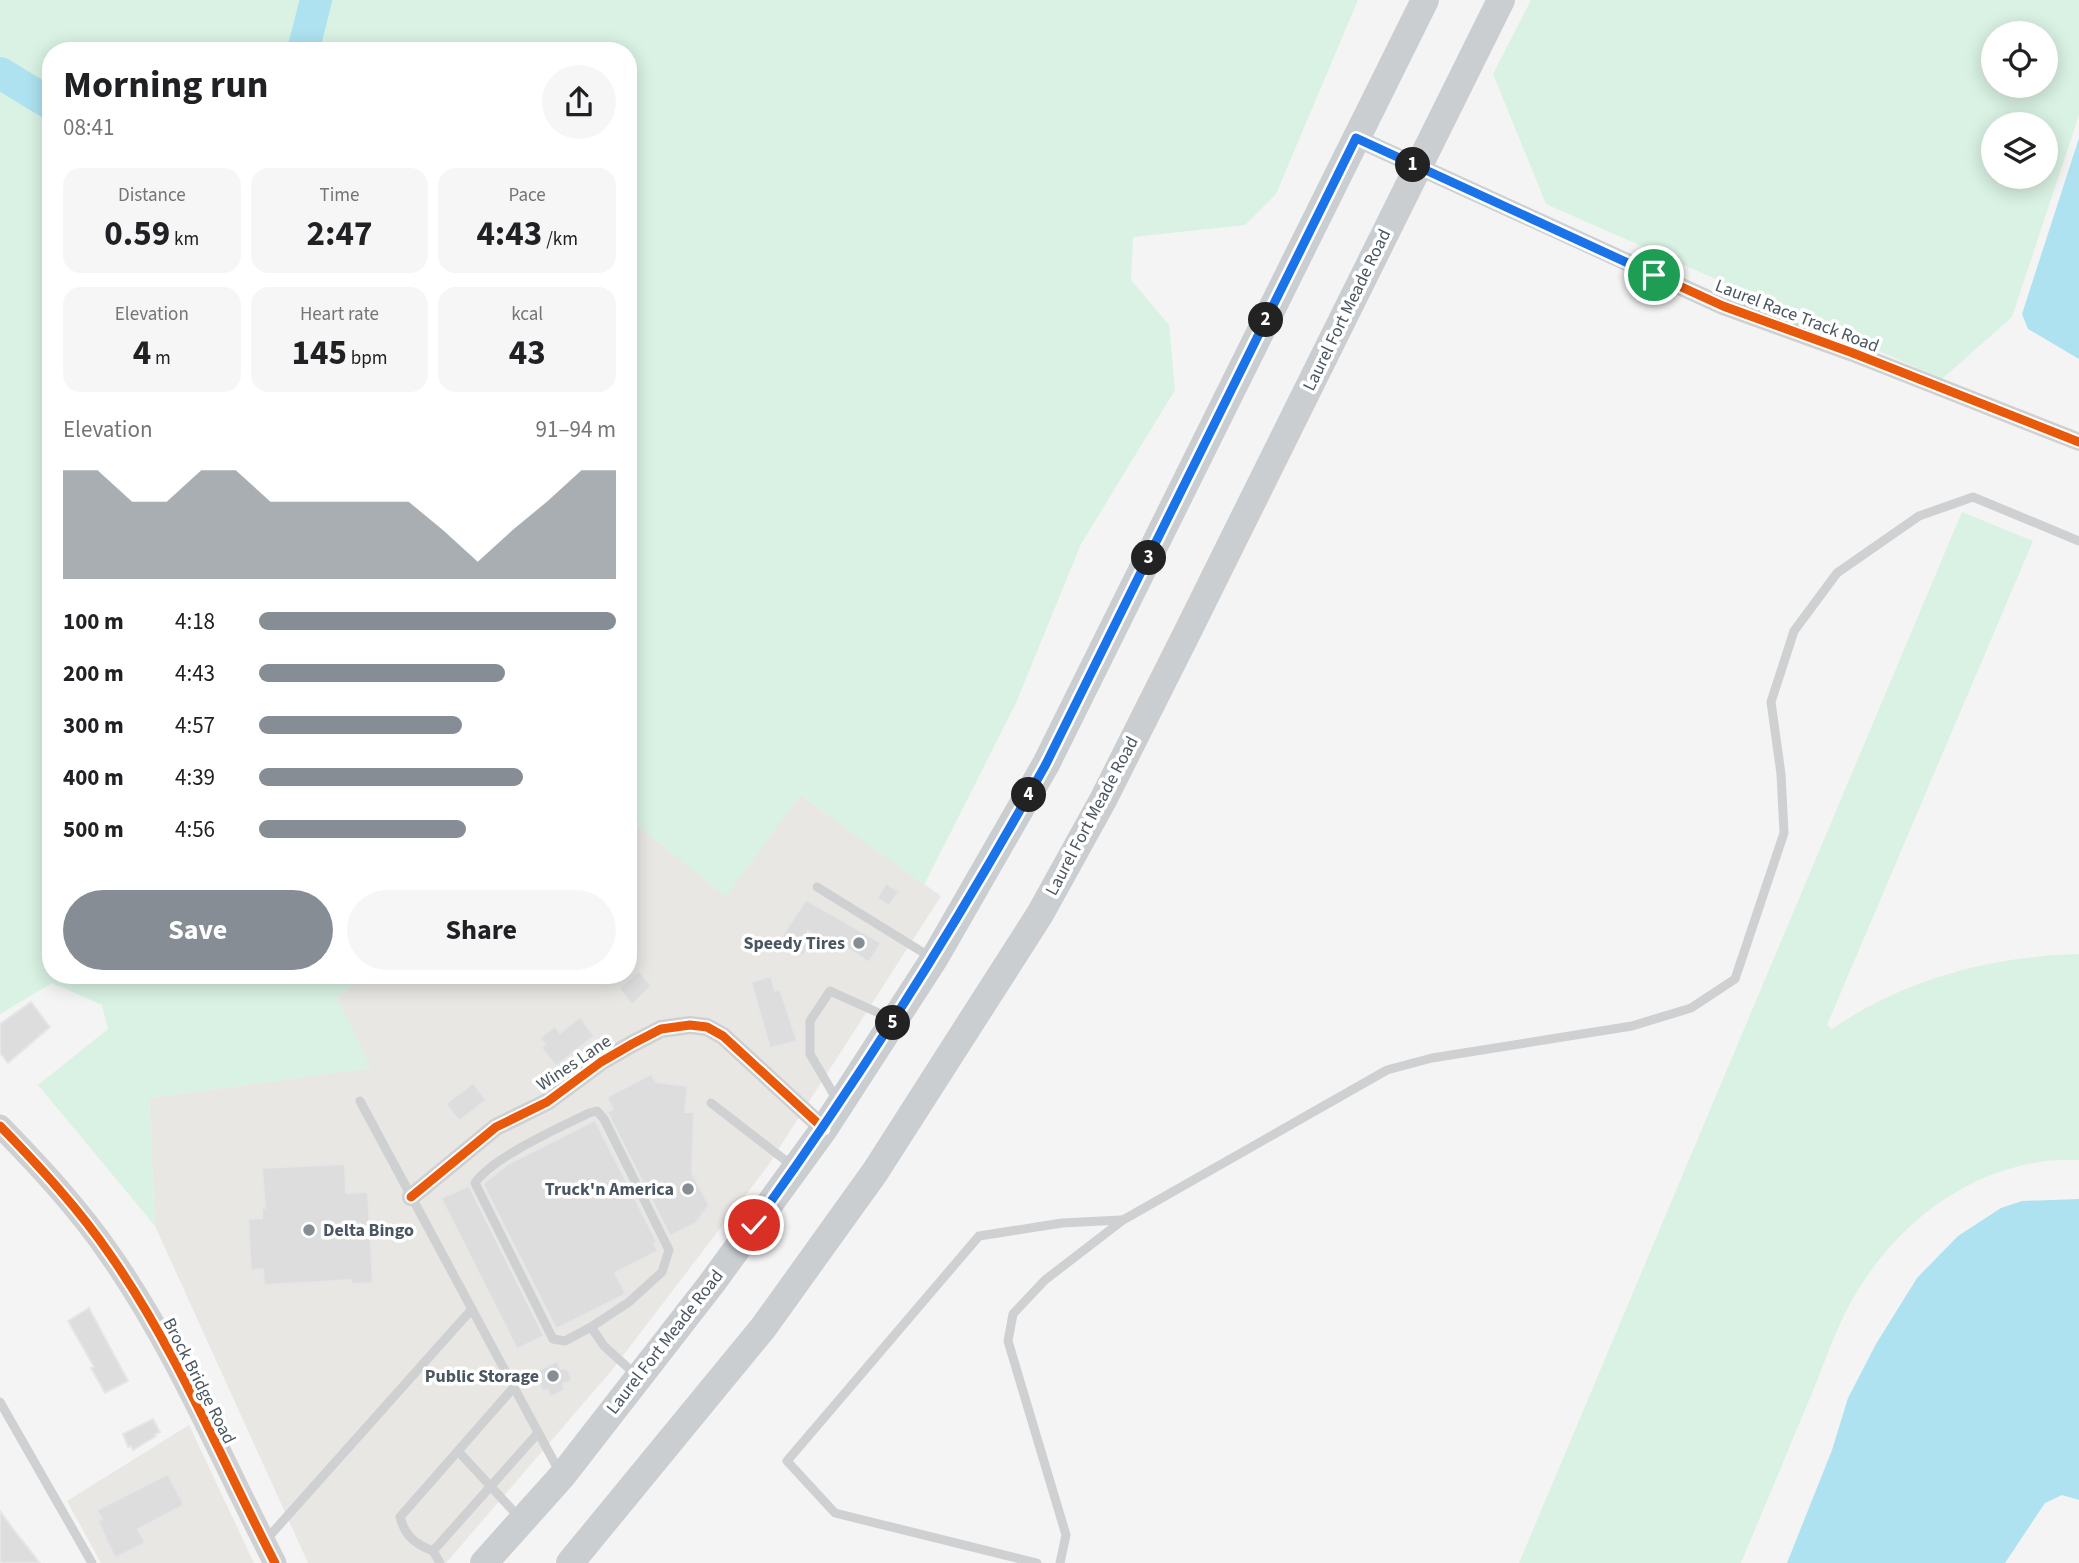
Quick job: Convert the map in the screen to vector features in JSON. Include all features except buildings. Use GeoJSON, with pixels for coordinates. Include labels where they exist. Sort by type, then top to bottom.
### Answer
{"type":"FeatureCollection","features":[{"type":"Feature","properties":{"kind":"main road","name":"Laurel Fort Meade Road"},"geometry":{"type":"LineString","coordinates":[[484,1563],[562,1476],[712,1283],[824,1129],[934,959],[1046,764],[1425,0]]}},
{"type":"Feature","properties":{"kind":"main road","name":"Laurel Fort Meade Road"},"geometry":{"type":"LineString","coordinates":[[570,1563],[764,1328],[875,1172],[1040,914],[1103,800],[1195,619],[1501,0]]}},
{"type":"Feature","properties":{"kind":"street","name":"Laurel Race Track Road"},"geometry":{"type":"LineString","coordinates":[[1356,138],[1723,306],[1853,353],[2079,442]]}},
{"type":"Feature","properties":{"kind":"street","name":"Wines Lane"},"geometry":{"type":"LineString","coordinates":[[411,1196],[496,1127],[547,1102],[601,1062],[661,1029],[690,1025],[707,1027],[723,1036],[824,1129]]}},
{"type":"Feature","properties":{"kind":"street","name":"Brock Bridge Road"},"geometry":{"type":"LineString","coordinates":[[0,1126],[44,1171],[111,1256],[183,1380],[275,1563]]}},
{"type":"Feature","properties":{"kind":"lane"},"geometry":{"type":"LineString","coordinates":[[1060,1563],[1066,1535],[1008,1341],[1013,1314],[1045,1279],[1123,1220],[1387,1070],[1432,1058],[1632,1026],[1691,1008],[1735,979],[1784,833],[1781,775],[1771,702],[1794,631],[1837,573],[1919,516],[1973,497],[2079,541]]}},
{"type":"Feature","properties":{"kind":"lane"},"geometry":{"type":"LineString","coordinates":[[817,887],[934,959]]}},
{"type":"Feature","properties":{"kind":"lane"},"geometry":{"type":"LineString","coordinates":[[840,1105],[810,1054],[810,1021],[830,991],[895,1020]]}},
{"type":"Feature","properties":{"kind":"lane"},"geometry":{"type":"LineString","coordinates":[[360,1101],[562,1476]]}},
{"type":"Feature","properties":{"kind":"lane"},"geometry":{"type":"LineString","coordinates":[[711,1103],[796,1168]]}},
{"type":"Feature","properties":{"kind":"lane"},"geometry":{"type":"LineString","coordinates":[[597,1111],[604,1119],[669,1250],[663,1272],[629,1302],[591,1327],[565,1341],[553,1339],[475,1182],[482,1172],[532,1143],[597,1111]]}},
{"type":"Feature","properties":{"kind":"lane"},"geometry":{"type":"LineString","coordinates":[[1037,1563],[835,1513],[787,1461],[979,1236],[1062,1223],[1123,1220]]}},
{"type":"Feature","properties":{"kind":"lane"},"geometry":{"type":"LineString","coordinates":[[264,1542],[472,1309]]}},
{"type":"Feature","properties":{"kind":"lane"},"geometry":{"type":"LineString","coordinates":[[591,1327],[604,1346],[638,1377]]}},
{"type":"Feature","properties":{"kind":"lane"},"geometry":{"type":"LineString","coordinates":[[440,1563],[433,1550],[418,1545],[403,1530],[400,1517],[514,1387]]}},
{"type":"Feature","properties":{"kind":"lane"},"geometry":{"type":"LineString","coordinates":[[0,1402],[92,1563]]}},
{"type":"Feature","properties":{"kind":"lane"},"geometry":{"type":"LineString","coordinates":[[433,1550],[538,1433]]}},
{"type":"Feature","properties":{"kind":"lane"},"geometry":{"type":"LineString","coordinates":[[458,1451],[523,1521]]}},
{"type":"Feature","properties":{"kind":"shaded area"},"geometry":{"type":"Polygon","coordinates":[[[800,795],[941,896],[767,1167],[612,1370],[446,1563],[308,1563],[155,1226],[149,1098],[370,1068],[337,998],[353,984],[637,984],[637,825],[726,896],[800,795]]]}},
{"type":"Feature","properties":{"kind":"shaded area"},"geometry":{"type":"Polygon","coordinates":[[[189,1425],[254,1563],[101,1563],[67,1501],[189,1425]]]}},
{"type":"Feature","properties":{"kind":"green space"},"geometry":{"type":"Polygon","coordinates":[[[0,0],[1358,0],[1276,194],[1245,225],[1133,237],[1131,280],[1169,325],[1175,390],[1081,544],[1016,703],[924,885],[800,795],[726,897],[637,825],[637,42],[42,42],[42,984],[50,984],[0,1014],[0,0]]]}},
{"type":"Feature","properties":{"kind":"green space"},"geometry":{"type":"Polygon","coordinates":[[[1531,0],[2079,0],[2079,115],[2058,178],[2058,112],[1981,112],[1981,189],[2054,189],[2012,317],[1942,379],[1546,204],[1493,74],[1531,0]]]}},
{"type":"Feature","properties":{"kind":"green space"},"geometry":{"type":"Polygon","coordinates":[[[1962,512],[2033,541],[1827,1025],[1832,1029],[1889,996],[1950,974],[2014,960],[2079,954],[2079,1160],[2043,1162],[2008,1169],[1976,1181],[1946,1198],[1892,1244],[1870,1272],[1845,1314],[1741,1563],[1519,1563],[1962,512]]]}},
{"type":"Feature","properties":{"kind":"green space"},"geometry":{"type":"Polygon","coordinates":[[[54,984],[353,984],[337,998],[371,1068],[149,1098],[155,1226],[38,1085],[108,1029],[102,1005],[54,984]]]}},
{"type":"Feature","properties":{"kind":"water"},"geometry":{"type":"Polygon","coordinates":[[[2079,138],[2079,359],[2028,329],[2022,314],[2079,138]]]}},
{"type":"Feature","properties":{"kind":"water"},"geometry":{"type":"Polygon","coordinates":[[[2079,1199],[2079,1500],[2062,1495],[2045,1503],[2005,1563],[1787,1563],[1832,1450],[1848,1398],[1876,1344],[1917,1278],[1958,1236],[2001,1208],[2022,1201],[2079,1199]]]}},
{"type":"Feature","properties":{"kind":"waterway"},"geometry":{"type":"LineString","coordinates":[[305,42],[316,0]]}},
{"type":"Feature","properties":{"kind":"waterway"},"geometry":{"type":"LineString","coordinates":[[0,73],[42,99]]}},
{"type":"Feature","properties":{"kind":"cycle path"},"geometry":{"type":"LineString","coordinates":[[1356,138],[1723,306],[1853,353],[2079,442]]}},
{"type":"Feature","properties":{"kind":"cycle path"},"geometry":{"type":"LineString","coordinates":[[411,1197],[496,1127],[547,1102],[601,1062],[661,1029],[690,1025],[707,1027],[723,1036],[824,1129]]}},
{"type":"Feature","properties":{"kind":"cycle path"},"geometry":{"type":"LineString","coordinates":[[0,1126],[72,1205],[135,1292],[178,1368],[275,1563]]}},
{"type":"Feature","properties":{"kind":"place","name":"Speedy Tires"},"geometry":{"type":"Point","coordinates":[859,943]}},
{"type":"Feature","properties":{"kind":"place","name":"Truck'n America"},"geometry":{"type":"Point","coordinates":[688,1189]}},
{"type":"Feature","properties":{"kind":"place","name":"Delta Bingo"},"geometry":{"type":"Point","coordinates":[309,1230]}},
{"type":"Feature","properties":{"kind":"place","name":"Public Storage"},"geometry":{"type":"Point","coordinates":[553,1376]}},
{"type":"Feature","properties":{"kind":"route"},"geometry":{"type":"LineString","coordinates":[[754,1225],[824,1129],[913,993],[984,875],[1046,764],[1356,138],[1654,275]]}}]}
